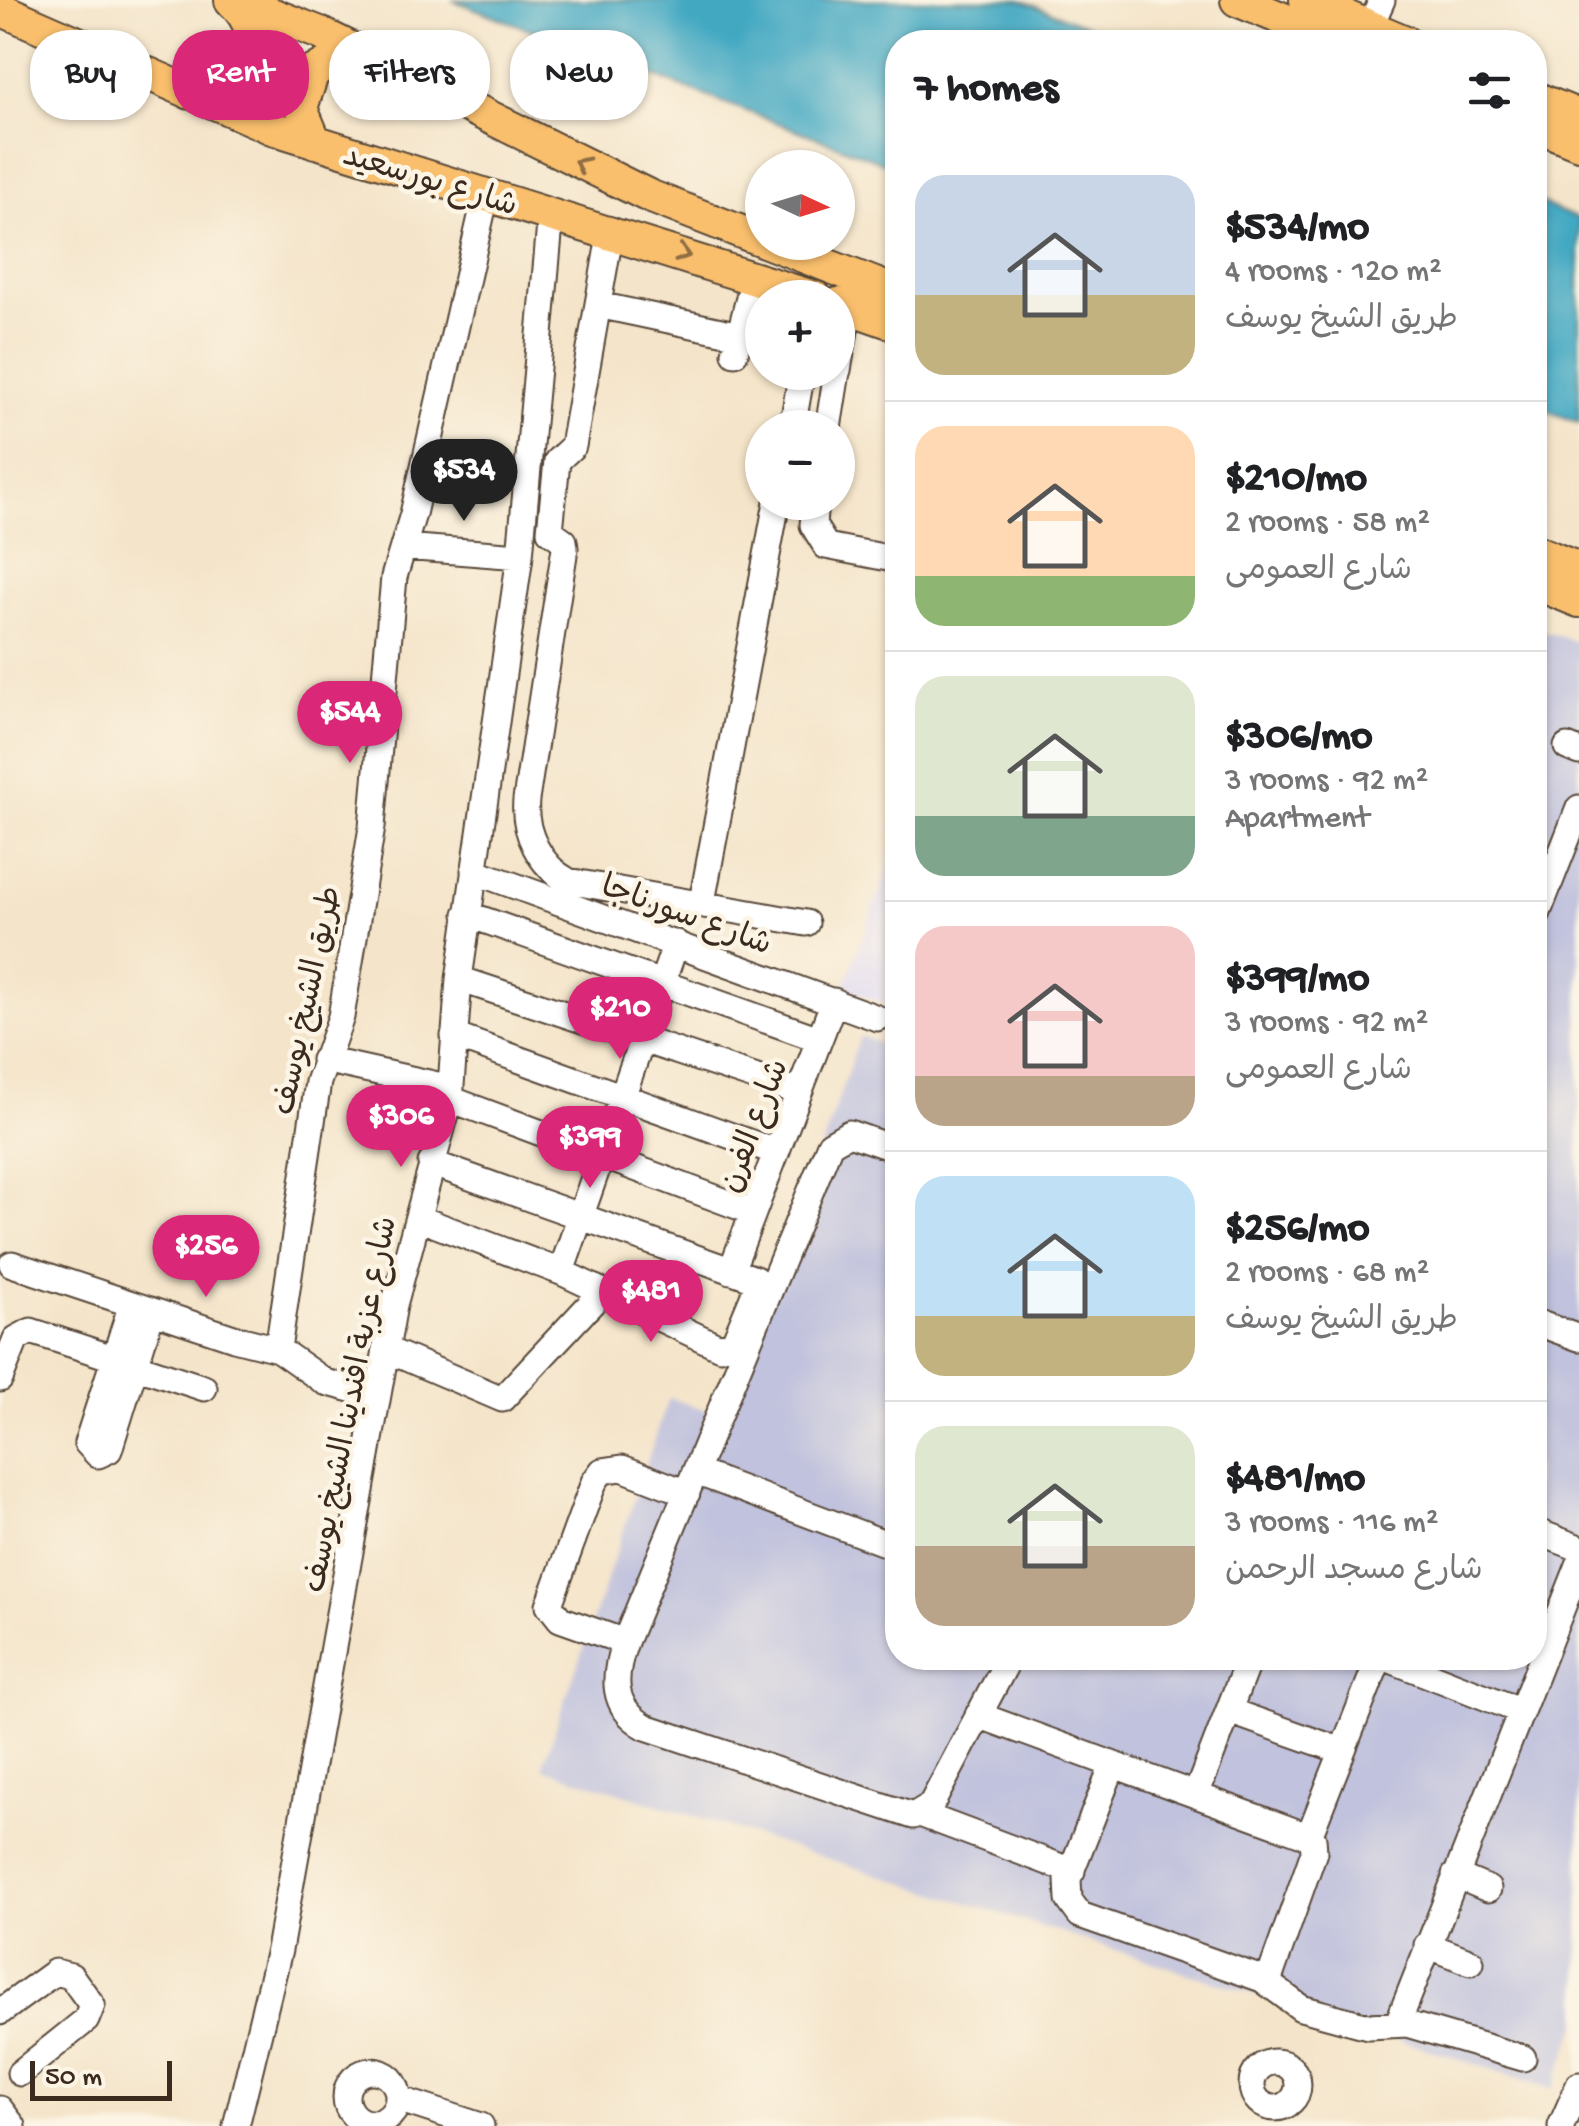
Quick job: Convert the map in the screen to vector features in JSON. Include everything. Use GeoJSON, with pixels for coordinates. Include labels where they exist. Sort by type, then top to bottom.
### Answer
{"type":"FeatureCollection","features":[{"type":"Feature","properties":{"kind":"main road","name":"شارع بورسعيد"},"geometry":{"type":"LineString","coordinates":[[233,0],[329,40]]}},
{"type":"Feature","properties":{"kind":"main road"},"geometry":{"type":"LineString","coordinates":[[233,0],[252,30]]}},
{"type":"Feature","properties":{"kind":"main road"},"geometry":{"type":"LineString","coordinates":[[1237,0],[1361,18]]}},
{"type":"Feature","properties":{"kind":"main road"},"geometry":{"type":"LineString","coordinates":[[1306,0],[1361,18],[1384,30]]}},
{"type":"Feature","properties":{"kind":"main road","name":"شارع بورسعيد"},"geometry":{"type":"LineString","coordinates":[[0,9],[172,85]]}},
{"type":"Feature","properties":{"kind":"main road"},"geometry":{"type":"LineString","coordinates":[[315,142],[301,108],[313,72],[329,63]]}},
{"type":"Feature","properties":{"kind":"main road"},"geometry":{"type":"LineString","coordinates":[[1547,103],[1579,116]]}},
{"type":"Feature","properties":{"kind":"main road","name":"شارع بورسعيد"},"geometry":{"type":"LineString","coordinates":[[490,117],[649,196],[885,288]]}},
{"type":"Feature","properties":{"kind":"main road","name":"شارع بورسعيد"},"geometry":{"type":"LineString","coordinates":[[259,120],[315,142],[611,230],[760,280]]}},
{"type":"Feature","properties":{"kind":"main road"},"geometry":{"type":"LineString","coordinates":[[1547,130],[1579,143]]}},
{"type":"Feature","properties":{"kind":"main road"},"geometry":{"type":"LineString","coordinates":[[855,310],[885,321]]}},
{"type":"Feature","properties":{"kind":"main road"},"geometry":{"type":"LineString","coordinates":[[1547,556],[1579,569]]}},
{"type":"Feature","properties":{"kind":"main road"},"geometry":{"type":"LineString","coordinates":[[1547,588],[1579,601]]}},
{"type":"Feature","properties":{"kind":"street","name":"طريق الشيخ يوسف"},"geometry":{"type":"LineString","coordinates":[[278,1349],[324,1060],[341,1017],[372,827],[394,577],[486,195]]}},
{"type":"Feature","properties":{"kind":"street","name":"شارع عزبة افندينا الشيخ يوسف"},"geometry":{"type":"LineString","coordinates":[[236,2126],[282,1934],[385,1349],[450,1094],[458,979],[520,556],[551,214]]}},
{"type":"Feature","properties":{"kind":"street"},"geometry":{"type":"LineString","coordinates":[[611,230],[573,446],[557,460],[550,531],[564,541],[565,548],[526,800],[527,826],[548,866],[568,880],[806,923]]}},
{"type":"Feature","properties":{"kind":"street"},"geometry":{"type":"LineString","coordinates":[[598,305],[737,344],[754,278]]}},
{"type":"Feature","properties":{"kind":"street"},"geometry":{"type":"LineString","coordinates":[[702,902],[774,520]]}},
{"type":"Feature","properties":{"kind":"street"},"geometry":{"type":"LineString","coordinates":[[813,520],[826,546],[885,557]]}},
{"type":"Feature","properties":{"kind":"street"},"geometry":{"type":"LineString","coordinates":[[403,547],[520,556]]}},
{"type":"Feature","properties":{"kind":"street"},"geometry":{"type":"LineString","coordinates":[[1547,870],[1579,808]]}},
{"type":"Feature","properties":{"kind":"street","name":"شارع سورناجا"},"geometry":{"type":"LineString","coordinates":[[474,871],[877,1018]]}},
{"type":"Feature","properties":{"kind":"street"},"geometry":{"type":"LineString","coordinates":[[467,914],[819,1039]]}},
{"type":"Feature","properties":{"kind":"street"},"geometry":{"type":"LineString","coordinates":[[561,1272],[676,943]]}},
{"type":"Feature","properties":{"kind":"street"},"geometry":{"type":"LineString","coordinates":[[458,979],[799,1092]]}},
{"type":"Feature","properties":{"kind":"street","name":"شارع الفرن"},"geometry":{"type":"LineString","coordinates":[[731,1272],[834,1001]]}},
{"type":"Feature","properties":{"kind":"street"},"geometry":{"type":"LineString","coordinates":[[454,1036],[776,1152]]}},
{"type":"Feature","properties":{"kind":"street"},"geometry":{"type":"LineString","coordinates":[[324,1060],[450,1094],[753,1212]]}},
{"type":"Feature","properties":{"kind":"street"},"geometry":{"type":"LineString","coordinates":[[885,1145],[849,1133],[830,1144],[625,1642],[615,1688],[622,1707],[637,1722],[905,1815],[920,1814],[1072,1871]]}},
{"type":"Feature","properties":{"kind":"street"},"geometry":{"type":"LineString","coordinates":[[418,1218],[561,1272],[726,1348],[734,1342],[757,1282],[432,1163]]}},
{"type":"Feature","properties":{"kind":"street"},"geometry":{"type":"LineString","coordinates":[[12,1264],[278,1349],[324,1382],[377,1396]]}},
{"type":"Feature","properties":{"kind":"street"},"geometry":{"type":"LineString","coordinates":[[385,1349],[502,1399],[602,1292]]}},
{"type":"Feature","properties":{"kind":"street"},"geometry":{"type":"LineString","coordinates":[[113,1401],[142,1308]]}},
{"type":"Feature","properties":{"kind":"street"},"geometry":{"type":"LineString","coordinates":[[1547,1326],[1579,1338]]}},
{"type":"Feature","properties":{"kind":"street"},"geometry":{"type":"LineString","coordinates":[[0,1379],[13,1344],[25,1332],[204,1388]]}},
{"type":"Feature","properties":{"kind":"street"},"geometry":{"type":"LineString","coordinates":[[625,1642],[556,1617],[548,1606],[594,1482],[609,1468],[692,1482],[885,1544]]}},
{"type":"Feature","properties":{"kind":"street"},"geometry":{"type":"LineString","coordinates":[[1547,1536],[1579,1548]]}},
{"type":"Feature","properties":{"kind":"street"},"geometry":{"type":"LineString","coordinates":[[1547,1645],[1579,1565]]}},
{"type":"Feature","properties":{"kind":"street"},"geometry":{"type":"LineString","coordinates":[[920,1814],[931,1805],[1002,1670]]}},
{"type":"Feature","properties":{"kind":"street"},"geometry":{"type":"LineString","coordinates":[[1196,1795],[1245,1670]]}},
{"type":"Feature","properties":{"kind":"street"},"geometry":{"type":"LineString","coordinates":[[1309,1836],[1373,1670]]}},
{"type":"Feature","properties":{"kind":"street"},"geometry":{"type":"LineString","coordinates":[[1411,1670],[1521,1710]]}},
{"type":"Feature","properties":{"kind":"street"},"geometry":{"type":"LineString","coordinates":[[1398,2023],[1537,1670]]}},
{"type":"Feature","properties":{"kind":"street"},"geometry":{"type":"LineString","coordinates":[[1229,1711],[1342,1751]]}},
{"type":"Feature","properties":{"kind":"street"},"geometry":{"type":"LineString","coordinates":[[978,1715],[1315,1841],[1268,1982]]}},
{"type":"Feature","properties":{"kind":"street"},"geometry":{"type":"LineString","coordinates":[[1114,1764],[1072,1871],[1069,1900],[1088,1919],[1268,1982],[1301,2008],[1368,2026],[1398,2023],[1523,2058]]}},
{"type":"Feature","properties":{"kind":"street"},"geometry":{"type":"LineString","coordinates":[[1455,1876],[1488,1889]]}},
{"type":"Feature","properties":{"kind":"street"},"geometry":{"type":"LineString","coordinates":[[1427,1946],[1471,1962]]}},
{"type":"Feature","properties":{"kind":"street"},"geometry":{"type":"LineString","coordinates":[[0,2012],[55,1972],[71,1976],[92,2006],[86,2020],[20,2072]]}},
{"type":"Feature","properties":{"kind":"street"},"geometry":{"type":"LineString","coordinates":[[1562,2126],[1579,2084]]}},
{"type":"Feature","properties":{"kind":"street"},"geometry":{"type":"LineString","coordinates":[[0,2109],[13,2126]]}},
{"type":"Feature","properties":{"kind":"street"},"geometry":{"type":"LineString","coordinates":[[395,2115],[481,2126]]}},
{"type":"Feature","properties":{"kind":"shaded area"},"geometry":{"type":"Polygon","coordinates":[[[1547,632],[1579,643],[1579,2021],[1553,2089],[542,1768],[669,1398],[729,1418],[860,1036],[885,1045],[885,1670],[1547,1670],[1547,632]]]}},
{"type":"Feature","properties":{"kind":"shaded area"},"geometry":{"type":"Polygon","coordinates":[[[885,878],[885,1004],[844,987],[885,878]]]}},
{"type":"Feature","properties":{"kind":"water"},"geometry":{"type":"Polygon","coordinates":[[[452,0],[1020,0],[1098,30],[885,30],[885,163],[648,74],[648,30],[531,30],[452,0]]]}},
{"type":"Feature","properties":{"kind":"water"},"geometry":{"type":"Polygon","coordinates":[[[1547,206],[1579,219],[1579,423],[1547,411],[1547,206]]]}}]}
